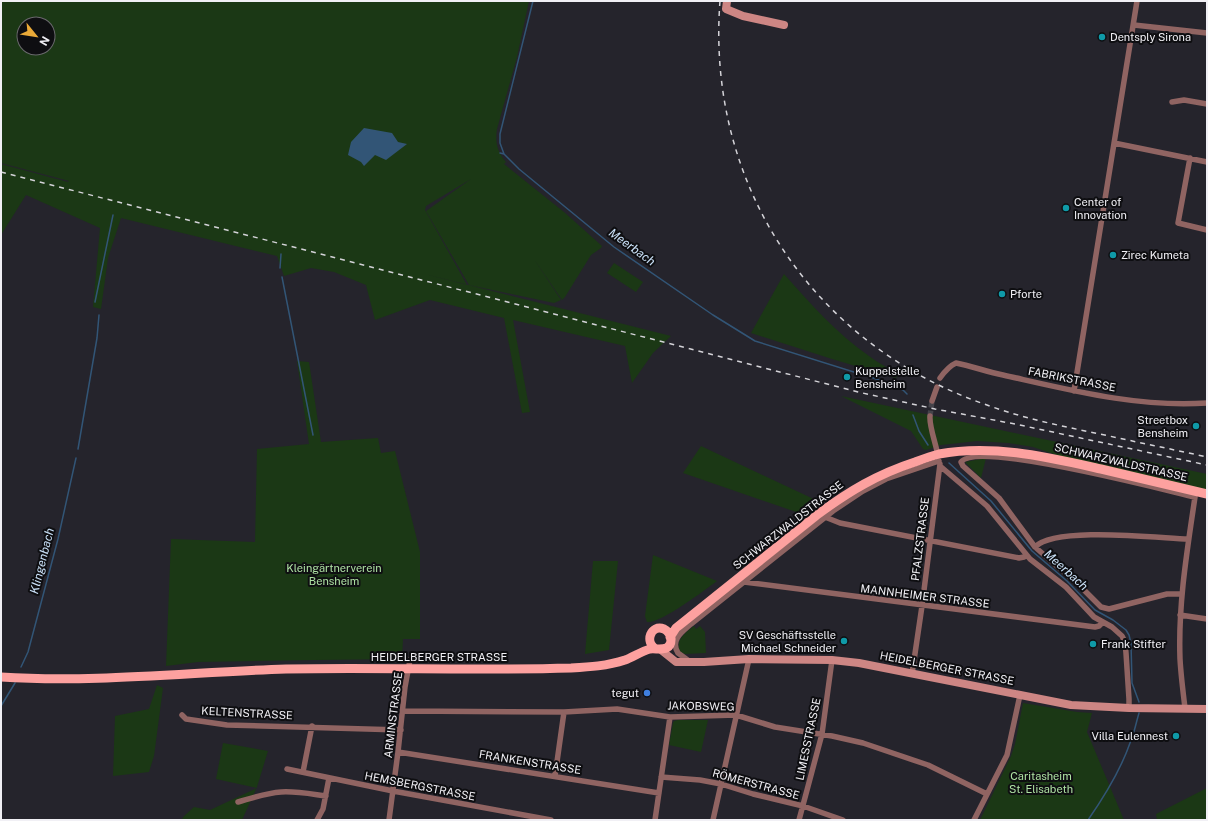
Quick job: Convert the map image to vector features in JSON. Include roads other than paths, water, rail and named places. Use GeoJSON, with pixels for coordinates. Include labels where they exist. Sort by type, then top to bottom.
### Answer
{"type":"FeatureCollection","features":[{"type":"Feature","properties":{"kind":"main road","name":"SCHWARZWALDSTRASSE"},"geometry":{"type":"LineString","coordinates":[[669,637],[676,628],[817,514],[841,497],[893,469],[974,451],[1001,451],[1035,454],[1207,494]]}},
{"type":"Feature","properties":{"kind":"main road","name":"HEIDELBERGER STRASSE"},"geometry":{"type":"LineString","coordinates":[[1,677],[93,679],[410,664],[557,669],[614,663],[650,649],[659,650],[666,648],[669,637],[661,628],[654,630],[650,636],[651,646],[659,650]]}},
{"type":"Feature","properties":{"kind":"main road","name":"HEIDELBERGER STRASSE"},"geometry":{"type":"LineString","coordinates":[[592,666],[626,655],[646,646],[650,641]]}},
{"type":"Feature","properties":{"kind":"street"},"geometry":{"type":"LineString","coordinates":[[727,1],[726,9],[743,16],[784,26]]}},
{"type":"Feature","properties":{"kind":"street"},"geometry":{"type":"LineString","coordinates":[[1074,391],[1137,1]]}},
{"type":"Feature","properties":{"kind":"street"},"geometry":{"type":"LineString","coordinates":[[1134,24],[1207,33]]}},
{"type":"Feature","properties":{"kind":"street"},"geometry":{"type":"LineString","coordinates":[[1172,102],[1184,100],[1207,104]]}},
{"type":"Feature","properties":{"kind":"street"},"geometry":{"type":"LineString","coordinates":[[1114,143],[1207,162]]}},
{"type":"Feature","properties":{"kind":"street"},"geometry":{"type":"LineString","coordinates":[[1190,158],[1178,223],[1207,230]]}},
{"type":"Feature","properties":{"kind":"street","name":"FABRIKSTRASSE"},"geometry":{"type":"LineString","coordinates":[[940,378],[945,370],[956,364],[1074,391],[1134,400],[1184,405],[1207,403]]}},
{"type":"Feature","properties":{"kind":"street"},"geometry":{"type":"LineString","coordinates":[[932,401],[937,387]]}},
{"type":"Feature","properties":{"kind":"street"},"geometry":{"type":"LineString","coordinates":[[930,416],[929,421],[935,439],[939,460],[987,506],[1026,555],[1066,587],[1094,617],[1118,631],[1122,636],[1124,642],[1129,699],[1128,708]]}},
{"type":"Feature","properties":{"kind":"street","name":"SCHWARZWALDSTRASSE"},"geometry":{"type":"LineString","coordinates":[[1035,547],[999,498],[963,466],[961,462],[965,458],[1000,457],[1039,462],[1195,497],[1188,539]]}},
{"type":"Feature","properties":{"kind":"street","name":"SCHWARZWALDSTRASSE"},"geometry":{"type":"LineString","coordinates":[[692,662],[682,657],[675,647],[676,638],[690,624],[825,517],[863,491],[886,479],[939,460]]}},
{"type":"Feature","properties":{"kind":"street","name":"PFALZSTRASSE"},"geometry":{"type":"LineString","coordinates":[[912,674],[922,606],[939,460]]}},
{"type":"Feature","properties":{"kind":"street"},"geometry":{"type":"LineString","coordinates":[[825,517],[840,524],[1019,558],[1026,555]]}},
{"type":"Feature","properties":{"kind":"street"},"geometry":{"type":"LineString","coordinates":[[1182,594],[1167,594],[1109,609],[1104,608],[1035,547],[1041,542],[1062,536],[1096,535],[1188,539],[1180,615],[1180,664],[1185,708]]}},
{"type":"Feature","properties":{"kind":"street","name":"MANNHEIMER STRASSE"},"geometry":{"type":"LineString","coordinates":[[744,582],[1095,627],[1099,626],[1103,622]]}},
{"type":"Feature","properties":{"kind":"street"},"geometry":{"type":"LineString","coordinates":[[1180,615],[1207,619]]}},
{"type":"Feature","properties":{"kind":"street"},"geometry":{"type":"LineString","coordinates":[[669,637],[672,653],[682,662]]}},
{"type":"Feature","properties":{"kind":"street","name":"HEIDELBERGER STRASSE"},"geometry":{"type":"LineString","coordinates":[[659,650],[673,660],[682,662],[749,659],[832,660],[1071,705],[1128,708],[1207,709]]}},
{"type":"Feature","properties":{"kind":"street"},"geometry":{"type":"LineString","coordinates":[[713,820],[749,659]]}},
{"type":"Feature","properties":{"kind":"street","name":"LIMESSTRASSE"},"geometry":{"type":"LineString","coordinates":[[799,820],[822,734],[832,660]]}},
{"type":"Feature","properties":{"kind":"street","name":"ARMINSTRASSE"},"geometry":{"type":"LineString","coordinates":[[389,820],[405,687],[410,664]]}},
{"type":"Feature","properties":{"kind":"street"},"geometry":{"type":"LineString","coordinates":[[974,820],[1007,755],[1020,695]]}},
{"type":"Feature","properties":{"kind":"street","name":"JAKOBSWEG"},"geometry":{"type":"LineString","coordinates":[[403,711],[564,712],[617,709],[670,717],[736,715],[775,727],[822,734],[863,743],[928,765],[987,794]]}},
{"type":"Feature","properties":{"kind":"street"},"geometry":{"type":"LineString","coordinates":[[555,776],[564,712]]}},
{"type":"Feature","properties":{"kind":"street","name":"KELTENSTRASSE"},"geometry":{"type":"LineString","coordinates":[[182,715],[186,719],[217,724],[401,730]]}},
{"type":"Feature","properties":{"kind":"street"},"geometry":{"type":"LineString","coordinates":[[655,820],[670,717]]}},
{"type":"Feature","properties":{"kind":"street"},"geometry":{"type":"LineString","coordinates":[[303,772],[312,726]]}},
{"type":"Feature","properties":{"kind":"street","name":"FRANKENSTRASSE"},"geometry":{"type":"LineString","coordinates":[[398,752],[659,793]]}},
{"type":"Feature","properties":{"kind":"street","name":"HEMSBERGSTRASSE"},"geometry":{"type":"LineString","coordinates":[[287,769],[515,817],[550,820]]}},
{"type":"Feature","properties":{"kind":"street","name":"RÖMERSTRASSE"},"geometry":{"type":"LineString","coordinates":[[661,777],[700,780],[721,784],[753,794],[803,806],[843,820]]}},
{"type":"Feature","properties":{"kind":"street"},"geometry":{"type":"LineString","coordinates":[[317,820],[323,809],[329,778]]}},
{"type":"Feature","properties":{"kind":"street"},"geometry":{"type":"LineString","coordinates":[[238,802],[267,794],[281,792],[308,793],[326,796]]}},
{"type":"Feature","properties":{"kind":"water"},"geometry":{"type":"Polygon","coordinates":[[[364,128],[392,133],[398,142],[407,144],[386,160],[375,155],[364,166],[361,162],[348,155],[351,142],[364,128]]]}},
{"type":"Feature","properties":{"kind":"waterway","name":"Meerbach"},"geometry":{"type":"LineString","coordinates":[[533,1],[500,134],[500,143],[504,154],[519,169],[614,247],[713,315],[755,341],[889,383],[903,390],[907,394]]}},
{"type":"Feature","properties":{"kind":"waterway","name":"Meerbach"},"geometry":{"type":"LineString","coordinates":[[500,153],[504,154]]}},
{"type":"Feature","properties":{"kind":"waterway","name":"Klingenbach"},"geometry":{"type":"LineString","coordinates":[[95,302],[113,215]]}},
{"type":"Feature","properties":{"kind":"waterway"},"geometry":{"type":"LineString","coordinates":[[280,268],[281,254]]}},
{"type":"Feature","properties":{"kind":"waterway"},"geometry":{"type":"LineString","coordinates":[[282,277],[313,435]]}},
{"type":"Feature","properties":{"kind":"waterway","name":"Klingenbach"},"geometry":{"type":"LineString","coordinates":[[78,449],[97,338],[99,315]]}},
{"type":"Feature","properties":{"kind":"waterway","name":"Meerbach"},"geometry":{"type":"LineString","coordinates":[[913,415],[919,431],[928,445]]}},
{"type":"Feature","properties":{"kind":"waterway","name":"Klingenbach"},"geometry":{"type":"LineString","coordinates":[[21,667],[28,652],[58,539],[76,458]]}},
{"type":"Feature","properties":{"kind":"waterway","name":"Meerbach"},"geometry":{"type":"LineString","coordinates":[[949,463],[991,501],[1032,551],[1067,581],[1095,610],[1113,620],[1126,630],[1131,643],[1132,683],[1139,702]]}},
{"type":"Feature","properties":{"kind":"waterway","name":"Klingenbach"},"geometry":{"type":"LineString","coordinates":[[1,706],[15,683]]}},
{"type":"Feature","properties":{"kind":"waterway","name":"Meerbach"},"geometry":{"type":"LineString","coordinates":[[1088,820],[1122,763],[1133,736],[1139,713]]}},
{"type":"Feature","properties":{"kind":"tunnel"},"geometry":{"type":"LineString","coordinates":[[930,416],[932,401]]}},
{"type":"Feature","properties":{"kind":"railway"},"geometry":{"type":"LineString","coordinates":[[720,1],[720,68],[731,132],[752,192],[782,248],[821,298],[868,341],[922,377],[984,404],[1071,428],[1207,457]]}},
{"type":"Feature","properties":{"kind":"railway"},"geometry":{"type":"LineString","coordinates":[[1,172],[858,392],[1207,465]]}},
{"type":"Feature","properties":{"kind":"place","name":"Dentsply Sirona"},"geometry":{"type":"Point","coordinates":[1102,37]}},
{"type":"Feature","properties":{"kind":"place","name":"Center of Innovation"},"geometry":{"type":"Point","coordinates":[1066,208]}},
{"type":"Feature","properties":{"kind":"place","name":"Zirec Kumeta"},"geometry":{"type":"Point","coordinates":[1113,255]}},
{"type":"Feature","properties":{"kind":"place","name":"Pforte"},"geometry":{"type":"Point","coordinates":[1002,294]}},
{"type":"Feature","properties":{"kind":"place","name":"Kuppelstelle Bensheim"},"geometry":{"type":"Point","coordinates":[847,377]}},
{"type":"Feature","properties":{"kind":"place","name":"Streetbox Bensheim"},"geometry":{"type":"Point","coordinates":[1196,426]}},
{"type":"Feature","properties":{"kind":"place","name":"SV Geschäftsstelle Michael Schneider"},"geometry":{"type":"Point","coordinates":[844,641]}},
{"type":"Feature","properties":{"kind":"place","name":"Frank Stifter"},"geometry":{"type":"Point","coordinates":[1093,644]}},
{"type":"Feature","properties":{"kind":"place","name":"tegut"},"geometry":{"type":"Point","coordinates":[647,693]}},
{"type":"Feature","properties":{"kind":"place","name":"Villa Eulennest"},"geometry":{"type":"Point","coordinates":[1176,736]}},
{"type":"Feature","properties":{"kind":"park label","name":"Kleingärtnerverein Bensheim"},"geometry":{"type":"Point","coordinates":[334,574]}},
{"type":"Feature","properties":{"kind":"park label","name":"Caritasheim St. Elisabeth"},"geometry":{"type":"Point","coordinates":[1041,782]}}]}
